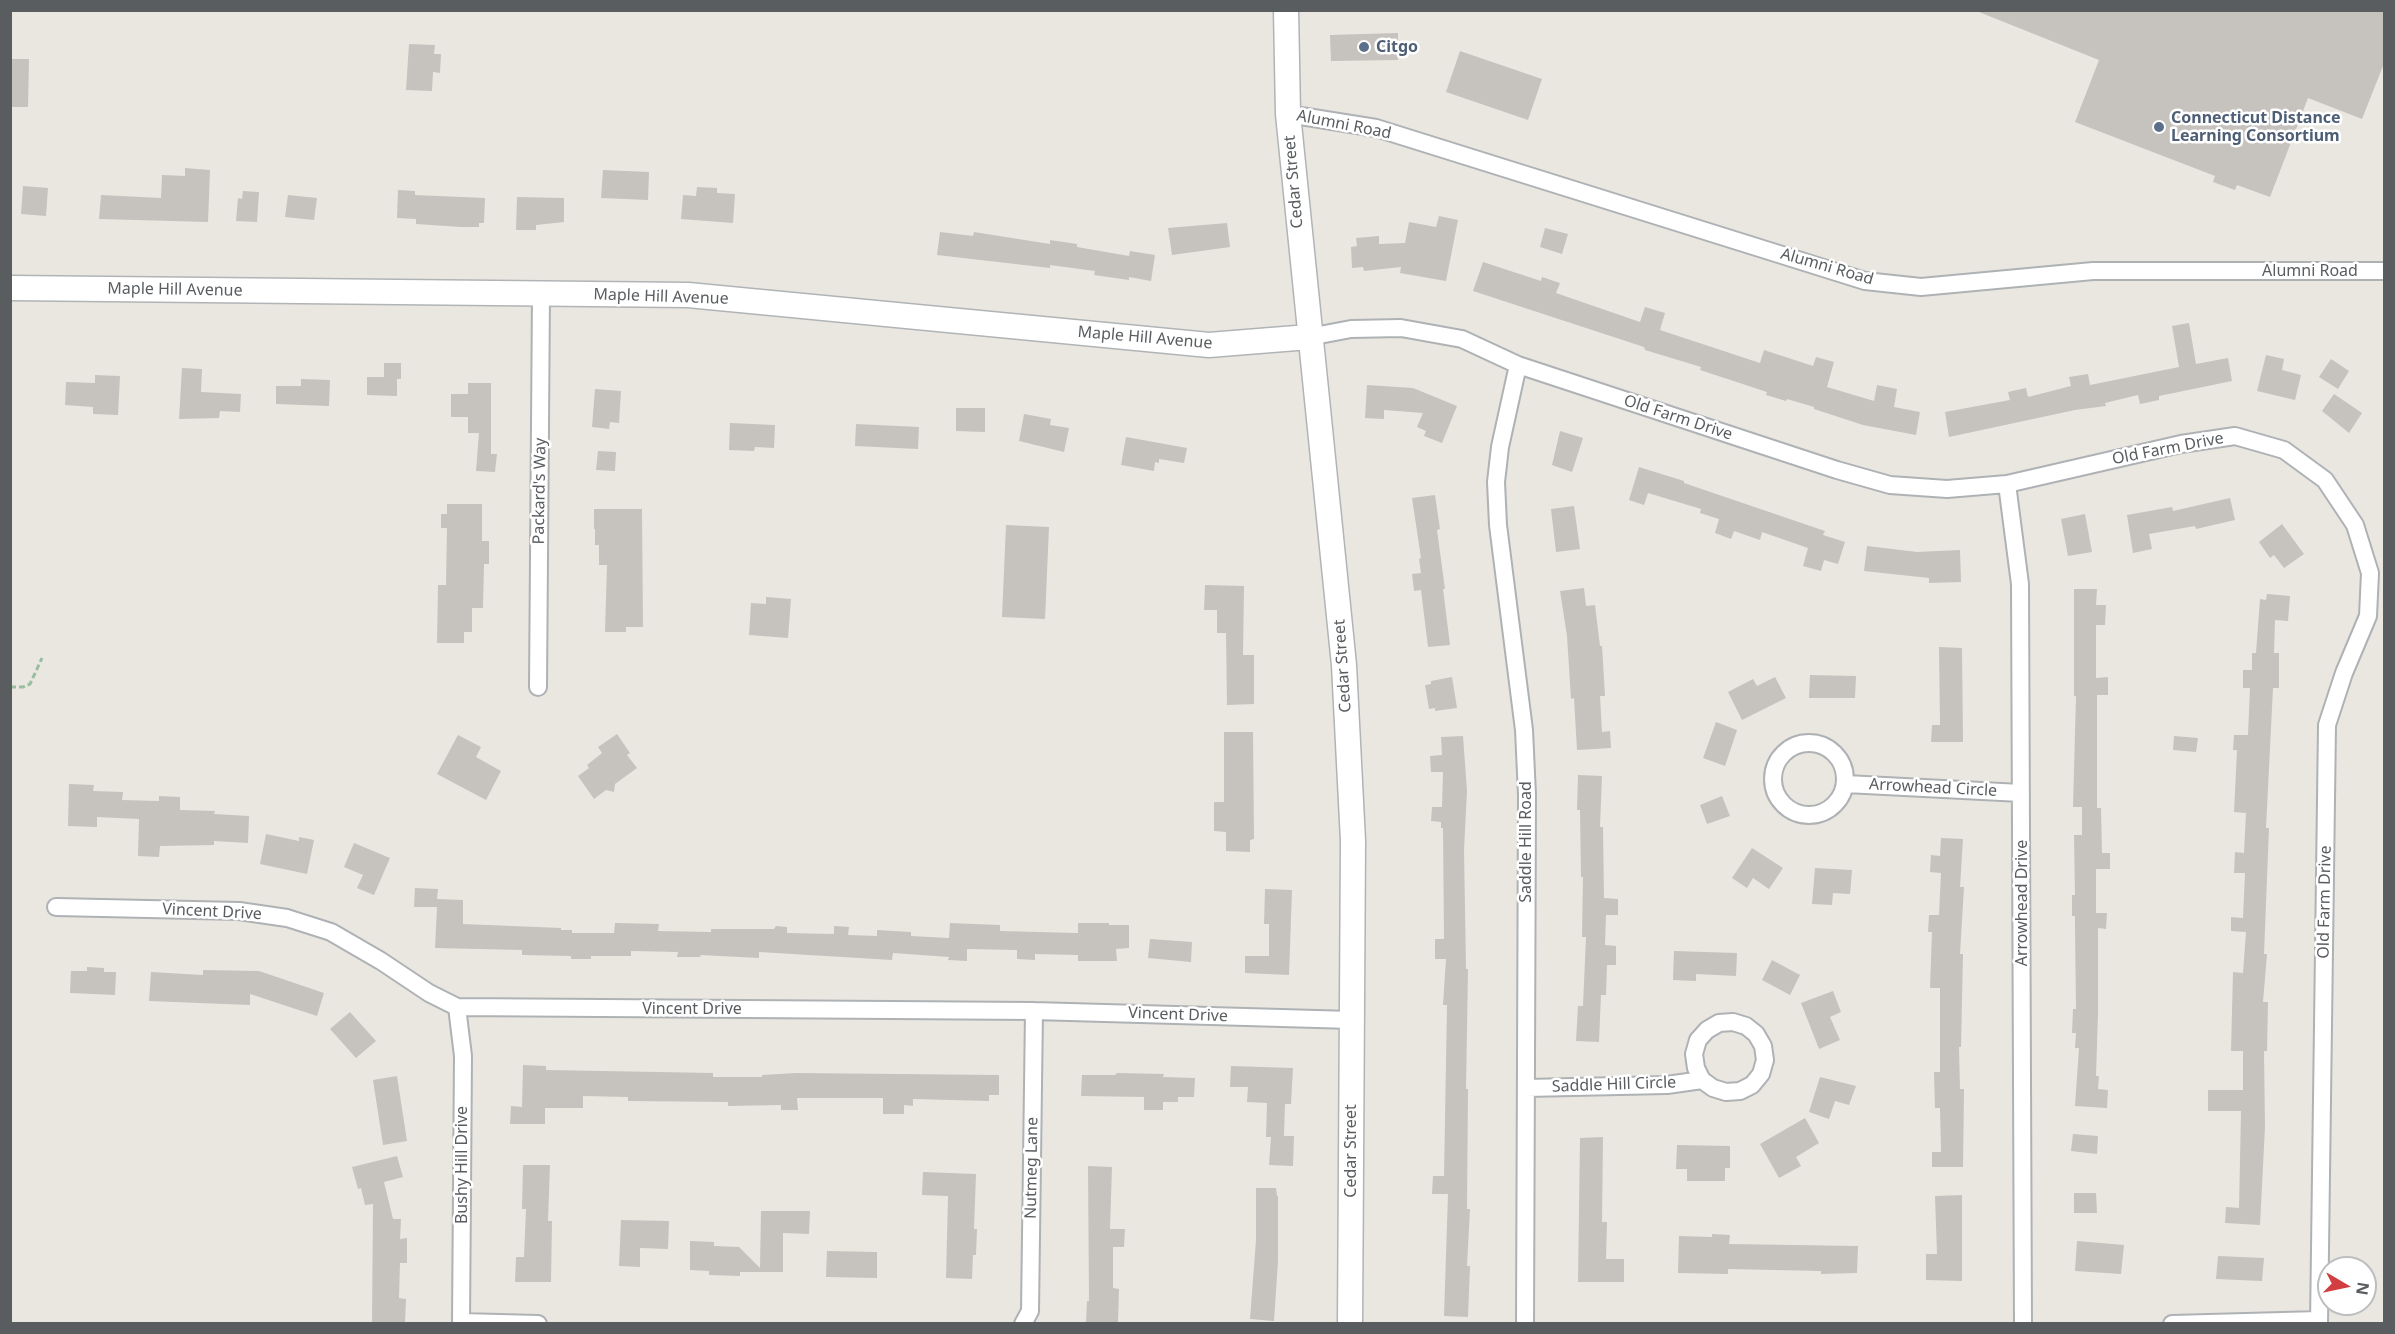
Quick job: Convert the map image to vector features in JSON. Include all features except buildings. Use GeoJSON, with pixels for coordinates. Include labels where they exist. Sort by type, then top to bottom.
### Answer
{"type":"FeatureCollection","features":[{"type":"Feature","properties":{"kind":"main road","name":"Cedar Street"},"geometry":{"type":"LineString","coordinates":[[1286,10],[1288,114],[1344,665],[1353,841],[1350,1323]]}},
{"type":"Feature","properties":{"kind":"main road","name":"Maple Hill Avenue"},"geometry":{"type":"LineString","coordinates":[[10,288],[688,296],[1209,345],[1309,337]]}},
{"type":"Feature","properties":{"kind":"street","name":"Alumni Road"},"geometry":{"type":"LineString","coordinates":[[1288,114],[1376,128],[1865,280],[1921,287],[2093,271],[2385,271]]}},
{"type":"Feature","properties":{"kind":"street","name":"Packard's Way"},"geometry":{"type":"LineString","coordinates":[[538,687],[541,294]]}},
{"type":"Feature","properties":{"kind":"street","name":"Old Farm Drive"},"geometry":{"type":"LineString","coordinates":[[1309,337],[1351,330],[1401,328],[1462,339],[1518,365],[1837,470],[1890,485],[1947,489],[2007,484],[2181,444],[2235,436],[2284,450],[2325,480],[2355,525],[2370,573],[2368,616],[2344,673],[2327,725],[2319,1322]]}},
{"type":"Feature","properties":{"kind":"street","name":"Saddle Hill Road"},"geometry":{"type":"LineString","coordinates":[[1518,365],[1500,447],[1496,482],[1498,525],[1524,730],[1527,795],[1525,1323]]}},
{"type":"Feature","properties":{"kind":"street","name":"Arrowhead Drive"},"geometry":{"type":"LineString","coordinates":[[2007,484],[2020,584],[2023,1323]]}},
{"type":"Feature","properties":{"kind":"street","name":"Arrowhead Circle"},"geometry":{"type":"LineString","coordinates":[[1814,742],[1828,747],[1838,757],[1845,770],[1845,784],[1841,797],[1831,808],[1818,814],[1804,815],[1791,810],[1780,801],[1774,788],[1773,774],[1778,760],[1787,750],[1800,743],[1814,742]]}},
{"type":"Feature","properties":{"kind":"street","name":"Arrowhead Circle"},"geometry":{"type":"LineString","coordinates":[[1845,784],[2021,793]]}},
{"type":"Feature","properties":{"kind":"street","name":"Vincent Drive"},"geometry":{"type":"LineString","coordinates":[[56,907],[239,911],[287,918],[331,932],[381,961],[429,993],[457,1007],[1034,1011],[1352,1020]]}},
{"type":"Feature","properties":{"kind":"street","name":"Bushy Hill Drive"},"geometry":{"type":"LineString","coordinates":[[457,1007],[463,1056],[461,1323]]}},
{"type":"Feature","properties":{"kind":"street","name":"Nutmeg Lane"},"geometry":{"type":"LineString","coordinates":[[1023,1323],[1030,1311],[1034,1011]]}},
{"type":"Feature","properties":{"kind":"street","name":"Saddle Hill Circle"},"geometry":{"type":"LineString","coordinates":[[1526,1088],[1667,1085],[1702,1080],[1713,1089],[1726,1092],[1740,1091],[1752,1085],[1761,1074],[1765,1060],[1763,1047],[1756,1034],[1746,1026],[1733,1022],[1719,1023],[1707,1030],[1698,1040],[1694,1054],[1695,1068],[1702,1080]]}},
{"type":"Feature","properties":{"kind":"street"},"geometry":{"type":"LineString","coordinates":[[2172,1323],[2319,1322]]}},
{"type":"Feature","properties":{"kind":"street"},"geometry":{"type":"LineString","coordinates":[[461,1323],[538,1323]]}},
{"type":"Feature","properties":{"kind":"path"},"geometry":{"type":"LineString","coordinates":[[10,687],[23,687],[30,684],[42,658]]}},
{"type":"Feature","properties":{"kind":"place","name":"Citgo"},"geometry":{"type":"Point","coordinates":[1364,47]}},
{"type":"Feature","properties":{"kind":"place","name":"Connecticut Distance Learning Consortium"},"geometry":{"type":"Point","coordinates":[2159,127]}}]}
